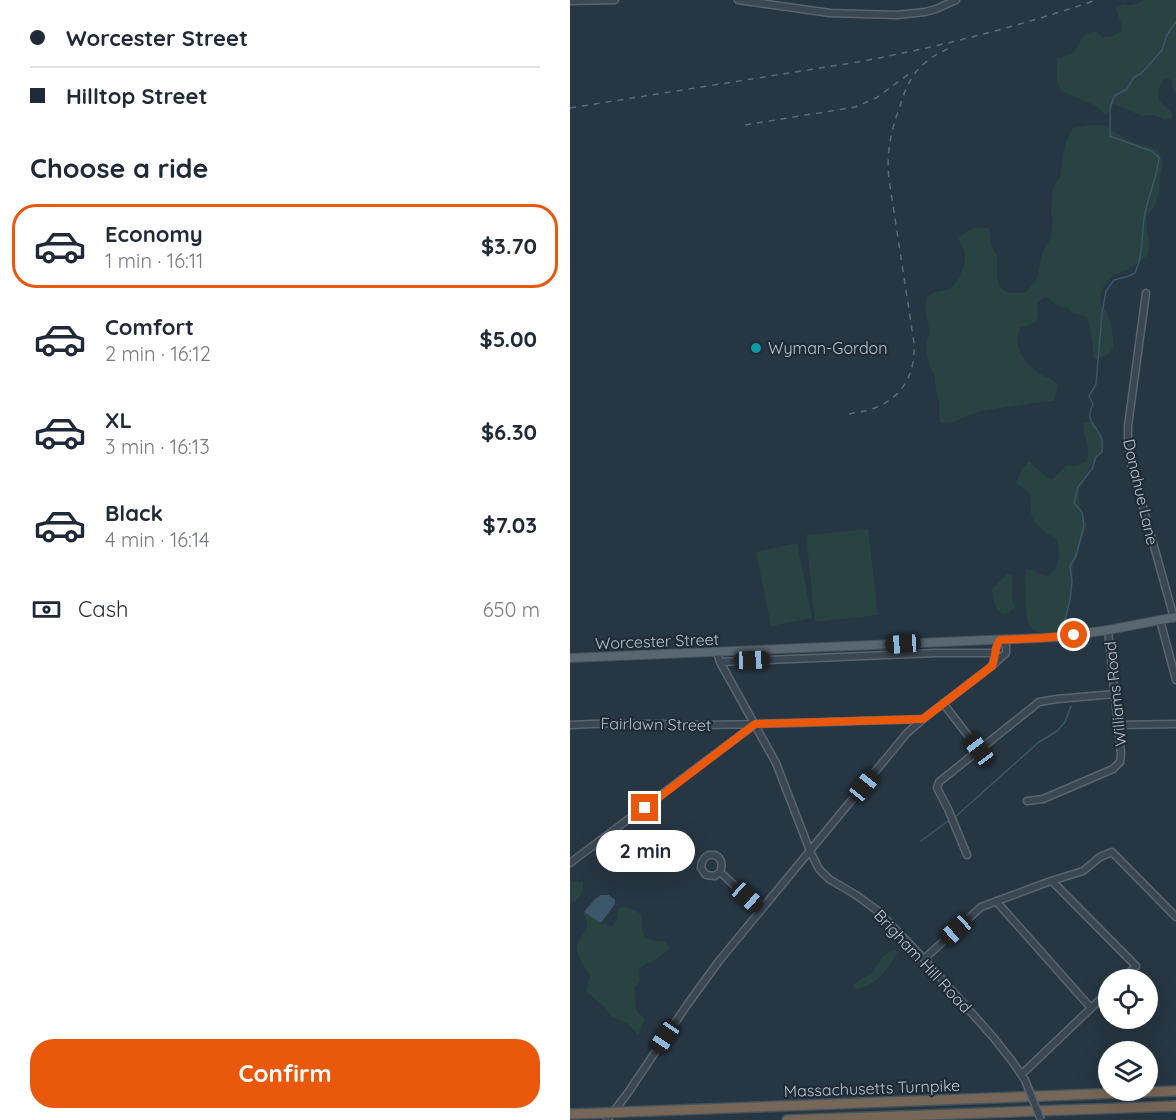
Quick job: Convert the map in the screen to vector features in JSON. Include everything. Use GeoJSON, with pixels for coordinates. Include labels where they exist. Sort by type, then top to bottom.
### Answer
{"type":"FeatureCollection","features":[{"type":"Feature","properties":{"kind":"highway","name":"Massachusetts Turnpike"},"geometry":{"type":"LineString","coordinates":[[570,1114],[605,1116],[624,1112],[1176,1091]]}},
{"type":"Feature","properties":{"kind":"highway","name":"Massachusetts Turnpike"},"geometry":{"type":"LineString","coordinates":[[787,1120],[1176,1106]]}},
{"type":"Feature","properties":{"kind":"main road","name":"Worcester Street"},"geometry":{"type":"LineString","coordinates":[[570,658],[1060,637],[1175,617]]}},
{"type":"Feature","properties":{"kind":"street"},"geometry":{"type":"LineString","coordinates":[[570,1],[615,0]]}},
{"type":"Feature","properties":{"kind":"street"},"geometry":{"type":"LineString","coordinates":[[738,0],[830,13],[897,15],[929,12],[956,0]]}},
{"type":"Feature","properties":{"kind":"street","name":"Donahue Lane"},"geometry":{"type":"LineString","coordinates":[[1146,293],[1130,404],[1128,439],[1131,464],[1175,617]]}},
{"type":"Feature","properties":{"kind":"street"},"geometry":{"type":"LineString","coordinates":[[1160,620],[1176,680]]}},
{"type":"Feature","properties":{"kind":"street","name":"Williams Road"},"geometry":{"type":"LineString","coordinates":[[1027,801],[1043,799],[1118,766],[1120,762],[1108,630]]}},
{"type":"Feature","properties":{"kind":"street"},"geometry":{"type":"LineString","coordinates":[[605,1116],[627,1094],[719,961],[900,741],[923,719],[992,666],[1006,653],[1006,645],[1000,640],[996,645],[992,666]]}},
{"type":"Feature","properties":{"kind":"street","name":"Brigham Hill Road"},"geometry":{"type":"LineString","coordinates":[[717,652],[720,662],[779,770],[810,851],[819,868],[826,876],[879,912],[924,958],[993,1036],[1023,1077],[1041,1120]]}},
{"type":"Feature","properties":{"kind":"street"},"geometry":{"type":"LineString","coordinates":[[720,662],[935,653],[996,653]]}},
{"type":"Feature","properties":{"kind":"street"},"geometry":{"type":"LineString","coordinates":[[968,855],[937,786],[939,782],[1039,702],[1050,699],[1115,694]]}},
{"type":"Feature","properties":{"kind":"street"},"geometry":{"type":"LineString","coordinates":[[944,703],[979,750]]}},
{"type":"Feature","properties":{"kind":"street","name":"Fairlawn Street"},"geometry":{"type":"LineString","coordinates":[[570,725],[600,723],[755,724],[923,719]]}},
{"type":"Feature","properties":{"kind":"street"},"geometry":{"type":"LineString","coordinates":[[570,863],[755,724]]}},
{"type":"Feature","properties":{"kind":"street"},"geometry":{"type":"LineString","coordinates":[[1118,725],[1176,724]]}},
{"type":"Feature","properties":{"kind":"street"},"geometry":{"type":"LineString","coordinates":[[924,958],[977,910],[996,901],[1086,870],[1098,858],[1111,852],[1176,916]]}},
{"type":"Feature","properties":{"kind":"street"},"geometry":{"type":"LineString","coordinates":[[720,872],[761,910]]}},
{"type":"Feature","properties":{"kind":"street"},"geometry":{"type":"LineString","coordinates":[[1052,881],[1136,966],[1133,969]]}},
{"type":"Feature","properties":{"kind":"street"},"geometry":{"type":"LineString","coordinates":[[996,901],[1091,1008]]}},
{"type":"Feature","properties":{"kind":"street"},"geometry":{"type":"LineString","coordinates":[[1023,1077],[1098,1001]]}},
{"type":"Feature","properties":{"kind":"green space"},"geometry":{"type":"Polygon","coordinates":[[[1144,0],[1176,0],[1176,93],[1173,91],[1172,81],[1167,78],[1162,82],[1158,91],[1159,99],[1173,114],[1172,118],[1164,120],[1155,115],[1142,116],[1114,104],[1109,107],[1110,111],[1105,115],[1096,106],[1061,91],[1057,82],[1057,58],[1073,52],[1084,36],[1090,33],[1096,31],[1102,37],[1110,37],[1122,31],[1116,8],[1144,0]]]}},
{"type":"Feature","properties":{"kind":"green space"},"geometry":{"type":"Polygon","coordinates":[[[1103,125],[1134,143],[1157,149],[1163,161],[1159,192],[1155,205],[1147,217],[1150,244],[1147,256],[1127,270],[1114,275],[1104,285],[1100,297],[1111,324],[1114,346],[1110,353],[1093,359],[1087,317],[1072,313],[1069,309],[1044,298],[1037,303],[1038,318],[1036,321],[1031,325],[1020,327],[1018,347],[1027,363],[1058,385],[1054,401],[980,411],[953,422],[941,423],[934,373],[926,351],[930,333],[925,311],[927,297],[935,292],[948,290],[959,278],[965,261],[965,252],[958,238],[968,230],[979,227],[989,230],[991,245],[997,256],[997,279],[1001,288],[1013,293],[1026,292],[1037,279],[1042,253],[1050,239],[1053,219],[1051,207],[1053,188],[1060,177],[1065,144],[1073,128],[1103,125]]]}},
{"type":"Feature","properties":{"kind":"green space"},"geometry":{"type":"Polygon","coordinates":[[[1094,422],[1100,433],[1102,452],[1093,462],[1079,489],[1080,507],[1086,528],[1073,567],[1072,591],[1065,625],[1056,631],[1041,633],[1031,628],[1028,623],[1026,570],[1049,576],[1057,563],[1058,544],[1057,539],[1046,533],[1035,522],[1031,514],[1030,494],[1016,483],[1029,461],[1051,479],[1066,466],[1076,466],[1087,461],[1088,451],[1083,423],[1094,422]]]}},
{"type":"Feature","properties":{"kind":"green space"},"geometry":{"type":"Polygon","coordinates":[[[868,529],[878,615],[815,622],[806,535],[868,529]]]}},
{"type":"Feature","properties":{"kind":"green space"},"geometry":{"type":"Polygon","coordinates":[[[797,543],[812,618],[771,626],[756,552],[797,543]]]}},
{"type":"Feature","properties":{"kind":"green space"},"geometry":{"type":"Polygon","coordinates":[[[1007,574],[1013,576],[1012,598],[1015,607],[1003,614],[996,607],[992,589],[1007,574]]]}},
{"type":"Feature","properties":{"kind":"green space"},"geometry":{"type":"Polygon","coordinates":[[[570,881],[583,882],[583,890],[581,896],[570,905],[570,881]]]}},
{"type":"Feature","properties":{"kind":"green space"},"geometry":{"type":"Polygon","coordinates":[[[621,907],[635,910],[642,916],[642,930],[645,937],[666,942],[670,948],[653,962],[645,964],[640,970],[640,982],[634,987],[635,1004],[637,1012],[645,1018],[638,1035],[628,1024],[611,1016],[586,991],[590,976],[577,953],[577,944],[587,925],[583,913],[611,926],[617,921],[618,910],[621,907]]]}},
{"type":"Feature","properties":{"kind":"green space"},"geometry":{"type":"Polygon","coordinates":[[[894,949],[898,952],[874,982],[868,986],[854,988],[852,985],[872,973],[883,956],[894,949]]]}},
{"type":"Feature","properties":{"kind":"water"},"geometry":{"type":"Polygon","coordinates":[[[601,895],[609,895],[615,900],[615,904],[601,923],[584,912],[601,895]]]}},
{"type":"Feature","properties":{"kind":"waterway"},"geometry":{"type":"LineString","coordinates":[[1065,629],[1072,581],[1070,566],[1076,556],[1084,525],[1082,512],[1074,503],[1078,487],[1092,469],[1096,457],[1102,452],[1102,439],[1090,418],[1093,404],[1089,396],[1096,384],[1106,291],[1114,280],[1135,273],[1138,266],[1145,213],[1159,157],[1151,151],[1110,136],[1110,109],[1114,96],[1127,89],[1134,77],[1142,73],[1162,50],[1167,35],[1176,22]]}},
{"type":"Feature","properties":{"kind":"waterway"},"geometry":{"type":"LineString","coordinates":[[955,817],[1039,742],[1057,731],[1065,722],[1071,706]]}},
{"type":"Feature","properties":{"kind":"waterway"},"geometry":{"type":"LineString","coordinates":[[921,841],[948,821]]}},
{"type":"Feature","properties":{"kind":"railway"},"geometry":{"type":"LineString","coordinates":[[570,108],[888,56],[1008,28],[1096,0]]}},
{"type":"Feature","properties":{"kind":"railway"},"geometry":{"type":"LineString","coordinates":[[849,414],[870,410],[894,396],[906,381],[913,363],[914,343],[889,179],[889,151],[897,115],[911,79],[925,63],[950,48]]}},
{"type":"Feature","properties":{"kind":"railway"},"geometry":{"type":"LineString","coordinates":[[745,125],[855,107],[876,98],[913,71]]}},
{"type":"Feature","properties":{"kind":"place","name":"Wyman-Gordon"},"geometry":{"type":"Point","coordinates":[756,348]}},
{"type":"Feature","properties":{"kind":"route"},"geometry":{"type":"LineString","coordinates":[[645,808],[755,724],[923,719],[992,666],[996,656],[996,645],[1000,640],[1074,635]]}}]}
